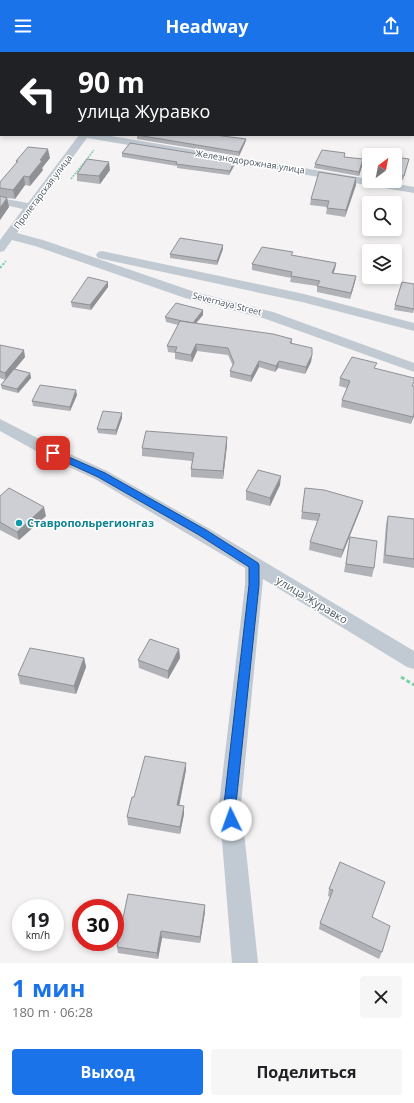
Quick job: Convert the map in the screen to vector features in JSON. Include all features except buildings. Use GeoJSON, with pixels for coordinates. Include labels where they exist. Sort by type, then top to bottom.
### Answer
{"type":"FeatureCollection","features":[{"type":"Feature","properties":{"kind":"street","name":"Пролетарская улица"},"geometry":{"type":"LineString","coordinates":[[0,248],[84,136]]}},
{"type":"Feature","properties":{"kind":"street","name":"Железнодорожная улица"},"geometry":{"type":"LineString","coordinates":[[91,136],[414,190]]}},
{"type":"Feature","properties":{"kind":"street"},"geometry":{"type":"LineString","coordinates":[[0,201],[31,207]]}},
{"type":"Feature","properties":{"kind":"street","name":"Severnaya Street"},"geometry":{"type":"LineString","coordinates":[[10,235],[40,243],[304,298],[414,327]]}},
{"type":"Feature","properties":{"kind":"street","name":"Severnaya Street"},"geometry":{"type":"LineString","coordinates":[[40,243],[190,295],[268,315],[414,368]]}},
{"type":"Feature","properties":{"kind":"street","name":"улица Журавко"},"geometry":{"type":"LineString","coordinates":[[0,424],[53,453],[101,475],[202,533],[414,661]]}},
{"type":"Feature","properties":{"kind":"street"},"geometry":{"type":"LineString","coordinates":[[244,963],[230,804],[253,592],[254,565]]}},
{"type":"Feature","properties":{"kind":"path"},"geometry":{"type":"LineString","coordinates":[[401,677],[414,685]]}},
{"type":"Feature","properties":{"kind":"place","name":"Ставропольрегионгаз"},"geometry":{"type":"Point","coordinates":[19,523]}},
{"type":"Feature","properties":{"kind":"route"},"geometry":{"type":"LineString","coordinates":[[53,453],[101,475],[202,533],[254,565],[254,585],[230,804],[231,820]]}}]}
